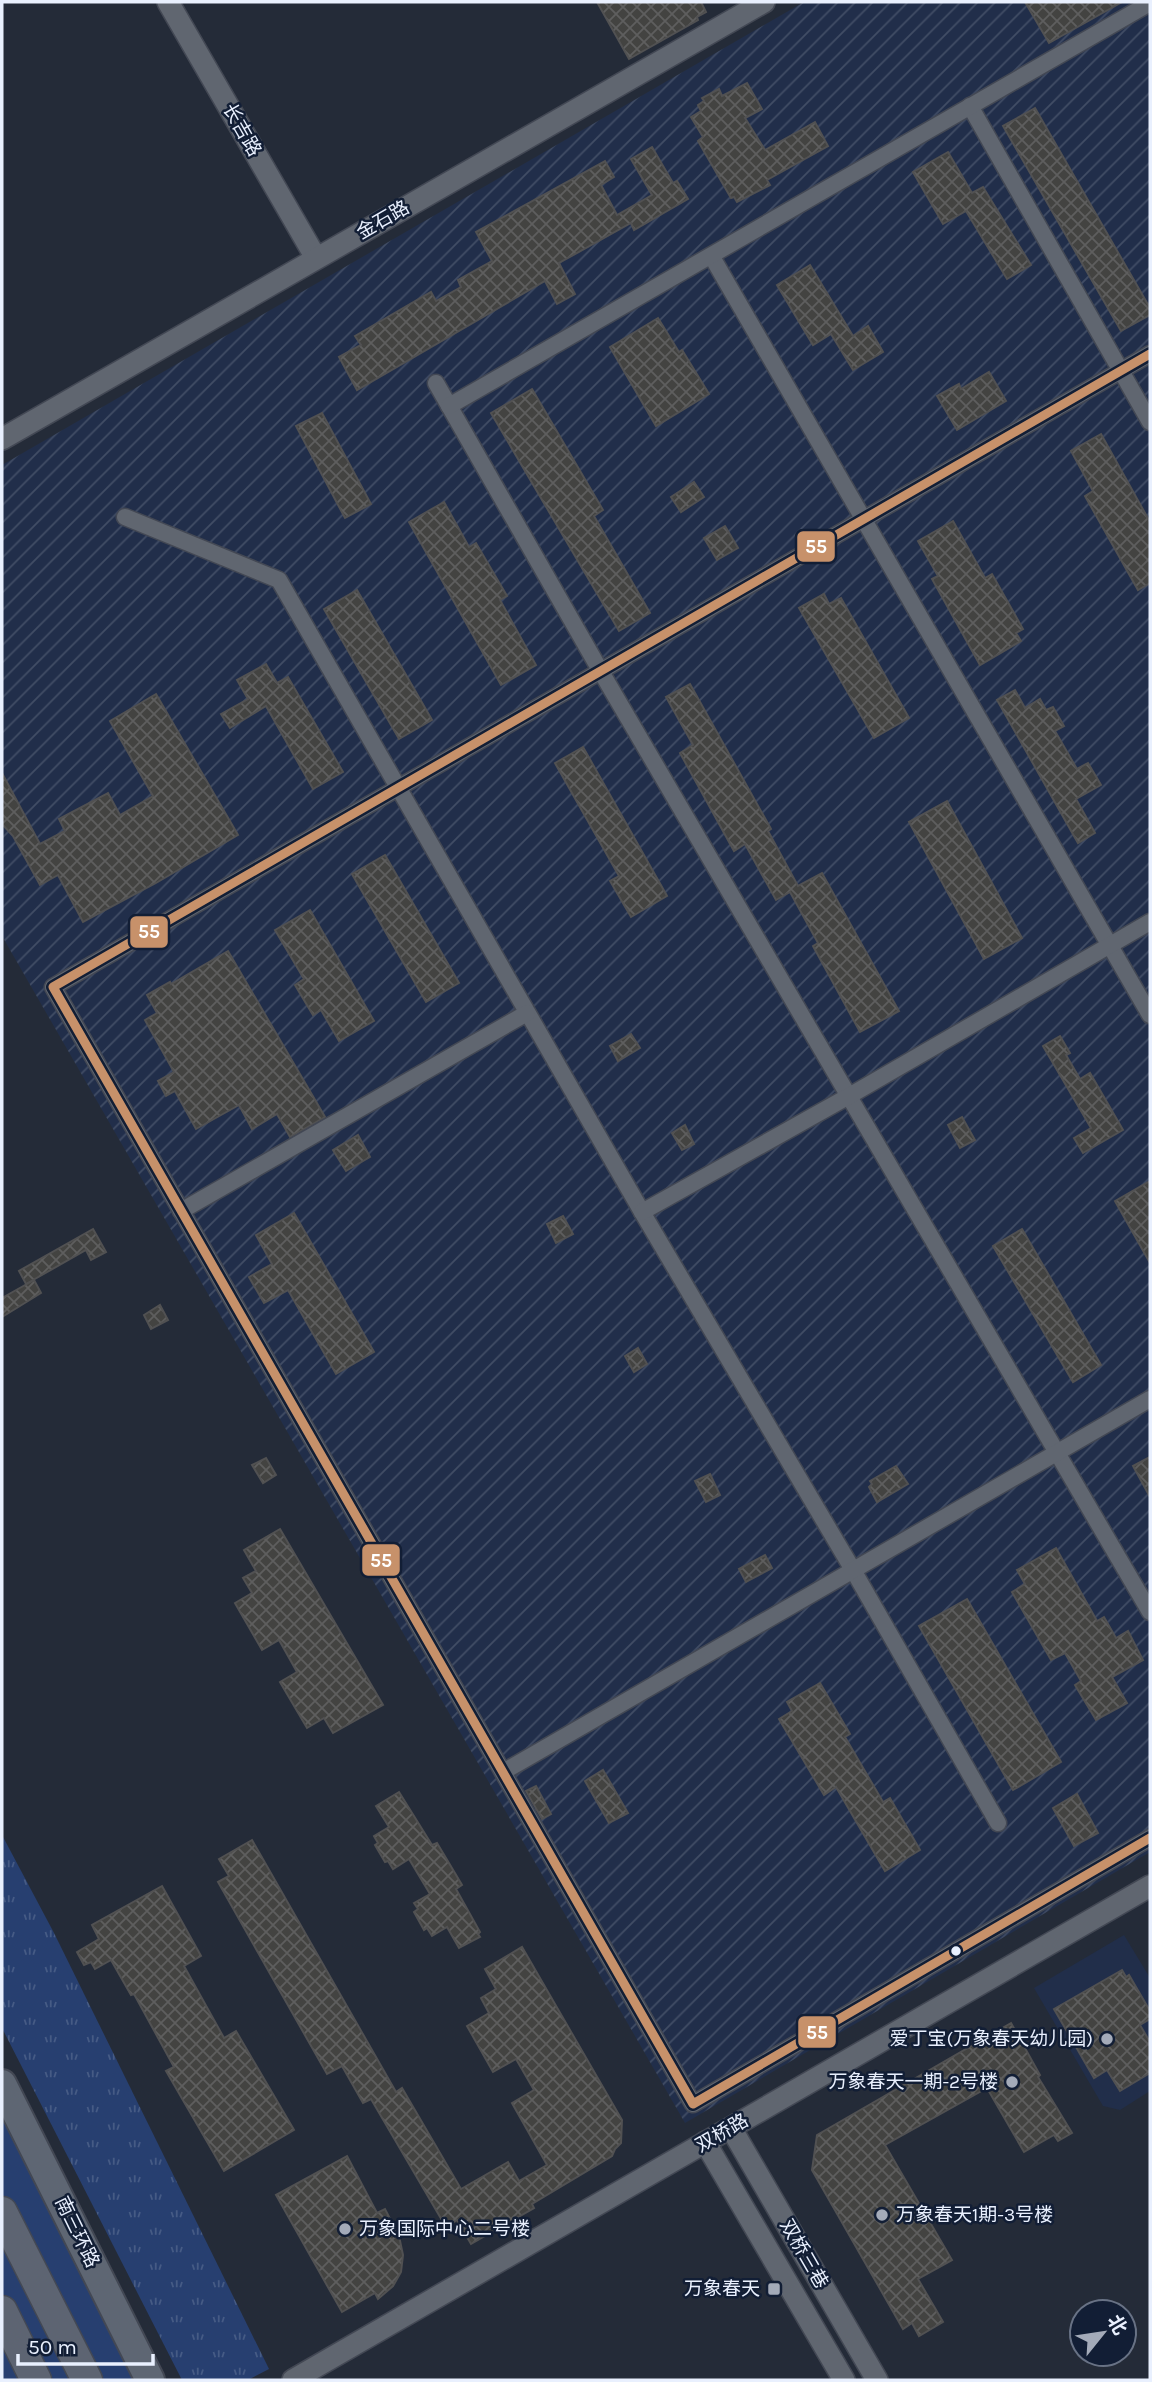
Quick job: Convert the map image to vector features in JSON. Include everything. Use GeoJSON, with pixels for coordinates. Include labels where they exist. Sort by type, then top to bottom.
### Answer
{"type":"FeatureCollection","features":[{"type":"Feature","properties":{"kind":"highway","name":"南三环路"},"geometry":{"type":"LineString","coordinates":[[2,2084],[150,2380]]}},
{"type":"Feature","properties":{"kind":"highway"},"geometry":{"type":"LineString","coordinates":[[2,2212],[87,2380]]}},
{"type":"Feature","properties":{"kind":"highway"},"geometry":{"type":"LineString","coordinates":[[2,2311],[36,2380]]}},
{"type":"Feature","properties":{"kind":"street","name":"长吉路"},"geometry":{"type":"LineString","coordinates":[[168,2],[316,258]]}},
{"type":"Feature","properties":{"kind":"street","name":"金石路"},"geometry":{"type":"LineString","coordinates":[[2,439],[764,2]]}},
{"type":"Feature","properties":{"kind":"street"},"geometry":{"type":"LineString","coordinates":[[449,406],[1150,3]]}},
{"type":"Feature","properties":{"kind":"street"},"geometry":{"type":"LineString","coordinates":[[970,106],[1150,422]]}},
{"type":"Feature","properties":{"kind":"street"},"geometry":{"type":"LineString","coordinates":[[712,257],[1150,1015]]}},
{"type":"Feature","properties":{"kind":"street"},"geometry":{"type":"LineString","coordinates":[[1150,354],[52,988],[693,2104],[1150,1838]]}},
{"type":"Feature","properties":{"kind":"street"},"geometry":{"type":"LineString","coordinates":[[436,383],[600,670],[1150,1612]]}},
{"type":"Feature","properties":{"kind":"street"},"geometry":{"type":"LineString","coordinates":[[125,517],[279,580],[998,1824]]}},
{"type":"Feature","properties":{"kind":"street"},"geometry":{"type":"LineString","coordinates":[[642,1212],[1150,922]]}},
{"type":"Feature","properties":{"kind":"street"},"geometry":{"type":"LineString","coordinates":[[181,1211],[527,1013]]}},
{"type":"Feature","properties":{"kind":"street"},"geometry":{"type":"LineString","coordinates":[[503,1772],[1150,1399]]}},
{"type":"Feature","properties":{"kind":"street","name":"双桥路"},"geometry":{"type":"LineString","coordinates":[[293,2380],[1150,1886]]}},
{"type":"Feature","properties":{"kind":"street","name":"双桥三巷"},"geometry":{"type":"LineString","coordinates":[[731,2128],[877,2380]]}},
{"type":"Feature","properties":{"kind":"street","name":"双桥三巷"},"geometry":{"type":"LineString","coordinates":[[705,2142],[844,2380]]}},
{"type":"Feature","properties":{"kind":"shaded area"},"geometry":{"type":"Polygon","coordinates":[[[804,2],[1150,2],[1150,1852],[685,2123],[2,936],[2,465],[804,2]]]}},
{"type":"Feature","properties":{"kind":"shaded area","name":"爱丁宝(万象春天幼儿园)"},"geometry":{"type":"Polygon","coordinates":[[[1124,1935],[1150,1978],[1150,2091],[1120,2110],[1103,2106],[1034,1988],[1124,1935]]]}},
{"type":"Feature","properties":{"kind":"green space"},"geometry":{"type":"Polygon","coordinates":[[[2,1835],[54,1933],[269,2369],[248,2380],[182,2380],[2,2028],[2,1835]]]}},
{"type":"Feature","properties":{"kind":"green space"},"geometry":{"type":"Polygon","coordinates":[[[2,2117],[133,2380],[2,2380],[2,2117]]]}},
{"type":"Feature","properties":{"kind":"building"},"geometry":{"type":"Polygon","coordinates":[[[597,2],[701,2],[706,12],[697,17],[698,20],[629,59],[597,2]]]}},
{"type":"Feature","properties":{"kind":"building"},"geometry":{"type":"Polygon","coordinates":[[[1025,2],[1122,2],[1049,43],[1025,2]]]}},
{"type":"Feature","properties":{"kind":"building"},"geometry":{"type":"Polygon","coordinates":[[[747,83],[762,109],[745,118],[765,150],[815,122],[828,146],[767,180],[770,185],[737,202],[734,197],[731,198],[698,141],[703,137],[691,117],[701,111],[698,105],[704,101],[702,98],[719,89],[722,96],[747,83]]]}},
{"type":"Feature","properties":{"kind":"building"},"geometry":{"type":"Polygon","coordinates":[[[1035,108],[1150,308],[1150,315],[1121,331],[1003,126],[1035,108]]]}},
{"type":"Feature","properties":{"kind":"building"},"geometry":{"type":"Polygon","coordinates":[[[652,147],[673,183],[677,181],[688,199],[634,230],[631,223],[559,263],[575,294],[557,304],[545,281],[357,390],[339,357],[361,345],[355,336],[431,292],[436,301],[461,287],[458,280],[492,261],[476,232],[605,161],[614,177],[601,185],[617,215],[652,195],[631,159],[652,147]]]}},
{"type":"Feature","properties":{"kind":"building"},"geometry":{"type":"Polygon","coordinates":[[[948,152],[972,193],[983,187],[1031,265],[1007,279],[966,211],[943,224],[913,172],[948,152]]]}},
{"type":"Feature","properties":{"kind":"building"},"geometry":{"type":"Polygon","coordinates":[[[810,265],[853,336],[868,326],[883,352],[853,370],[831,334],[813,345],[777,285],[810,265]]]}},
{"type":"Feature","properties":{"kind":"building"},"geometry":{"type":"Polygon","coordinates":[[[658,318],[709,394],[656,426],[610,347],[658,318]]]}},
{"type":"Feature","properties":{"kind":"building"},"geometry":{"type":"Polygon","coordinates":[[[989,372],[1006,401],[957,430],[937,396],[959,384],[961,389],[989,372]]]}},
{"type":"Feature","properties":{"kind":"building"},"geometry":{"type":"Polygon","coordinates":[[[532,389],[603,510],[594,516],[650,613],[619,631],[491,413],[532,389]]]}},
{"type":"Feature","properties":{"kind":"building"},"geometry":{"type":"Polygon","coordinates":[[[322,413],[371,504],[345,518],[296,426],[322,413]]]}},
{"type":"Feature","properties":{"kind":"building"},"geometry":{"type":"Polygon","coordinates":[[[1101,434],[1150,522],[1150,583],[1138,590],[1085,496],[1093,491],[1071,451],[1101,434]]]}},
{"type":"Feature","properties":{"kind":"building"},"geometry":{"type":"Polygon","coordinates":[[[694,482],[704,497],[681,512],[671,497],[694,482]]]}},
{"type":"Feature","properties":{"kind":"building"},"geometry":{"type":"Polygon","coordinates":[[[444,502],[469,547],[476,543],[507,596],[500,600],[536,665],[501,685],[409,522],[444,502]]]}},
{"type":"Feature","properties":{"kind":"building"},"geometry":{"type":"Polygon","coordinates":[[[953,521],[985,578],[992,574],[1023,629],[1016,633],[1021,641],[980,665],[932,579],[938,576],[918,541],[953,521]]]}},
{"type":"Feature","properties":{"kind":"building"},"geometry":{"type":"Polygon","coordinates":[[[725,526],[738,548],[717,560],[704,538],[725,526]]]}},
{"type":"Feature","properties":{"kind":"building"},"geometry":{"type":"Polygon","coordinates":[[[357,590],[432,720],[399,739],[324,609],[357,590]]]}},
{"type":"Feature","properties":{"kind":"building"},"geometry":{"type":"Polygon","coordinates":[[[824,594],[829,604],[841,598],[909,718],[874,738],[799,608],[824,594]]]}},
{"type":"Feature","properties":{"kind":"building"},"geometry":{"type":"Polygon","coordinates":[[[266,664],[277,683],[288,677],[343,772],[313,789],[266,706],[230,728],[221,714],[248,699],[237,680],[266,664]]]}},
{"type":"Feature","properties":{"kind":"building"},"geometry":{"type":"Polygon","coordinates":[[[690,684],[771,829],[768,831],[798,886],[822,873],[899,1011],[860,1032],[813,946],[818,943],[790,892],[776,900],[745,844],[734,851],[680,753],[693,745],[666,697],[690,684]]]}},
{"type":"Feature","properties":{"kind":"building"},"geometry":{"type":"Polygon","coordinates":[[[1015,690],[1025,708],[1040,699],[1046,710],[1053,707],[1064,726],[1055,731],[1077,769],[1088,763],[1101,785],[1076,799],[1095,833],[1078,843],[997,700],[1015,690]]]}},
{"type":"Feature","properties":{"kind":"building"},"geometry":{"type":"Polygon","coordinates":[[[156,694],[238,835],[83,922],[58,875],[40,885],[13,836],[2,824],[2,773],[40,844],[65,831],[59,819],[108,793],[120,815],[153,796],[110,721],[156,694]]]}},
{"type":"Feature","properties":{"kind":"building"},"geometry":{"type":"Polygon","coordinates":[[[583,747],[667,896],[631,917],[610,881],[619,876],[555,763],[583,747]]]}},
{"type":"Feature","properties":{"kind":"building"},"geometry":{"type":"Polygon","coordinates":[[[947,801],[1022,938],[984,959],[909,822],[947,801]]]}},
{"type":"Feature","properties":{"kind":"building"},"geometry":{"type":"Polygon","coordinates":[[[385,855],[459,983],[426,1002],[352,874],[385,855]]]}},
{"type":"Feature","properties":{"kind":"building"},"geometry":{"type":"Polygon","coordinates":[[[310,910],[374,1021],[339,1041],[321,1010],[313,1015],[295,985],[304,979],[275,930],[310,910]]]}},
{"type":"Feature","properties":{"kind":"building"},"geometry":{"type":"Polygon","coordinates":[[[228,951],[325,1117],[290,1137],[277,1114],[252,1129],[239,1105],[196,1129],[175,1091],[166,1096],[158,1081],[174,1072],[145,1020],[157,1013],[147,995],[228,951]]]}},
{"type":"Feature","properties":{"kind":"building"},"geometry":{"type":"Polygon","coordinates":[[[631,1034],[640,1048],[618,1061],[610,1046],[631,1034]]]}},
{"type":"Feature","properties":{"kind":"building"},"geometry":{"type":"Polygon","coordinates":[[[1060,1036],[1070,1053],[1066,1055],[1080,1079],[1090,1073],[1123,1130],[1083,1153],[1074,1138],[1091,1128],[1043,1046],[1060,1036]]]}},
{"type":"Feature","properties":{"kind":"building"},"geometry":{"type":"Polygon","coordinates":[[[962,1117],[975,1140],[960,1148],[948,1125],[962,1117]]]}},
{"type":"Feature","properties":{"kind":"building"},"geometry":{"type":"Polygon","coordinates":[[[685,1125],[694,1144],[682,1150],[672,1133],[685,1125]]]}},
{"type":"Feature","properties":{"kind":"building"},"geometry":{"type":"Polygon","coordinates":[[[358,1135],[370,1157],[346,1171],[333,1150],[358,1135]]]}},
{"type":"Feature","properties":{"kind":"building"},"geometry":{"type":"Polygon","coordinates":[[[1150,1181],[1150,1263],[1115,1201],[1150,1181]]]}},
{"type":"Feature","properties":{"kind":"building"},"geometry":{"type":"Polygon","coordinates":[[[294,1213],[374,1352],[336,1374],[288,1290],[264,1303],[249,1277],[272,1264],[256,1235],[294,1213]]]}},
{"type":"Feature","properties":{"kind":"building"},"geometry":{"type":"Polygon","coordinates":[[[563,1216],[573,1234],[556,1243],[547,1224],[563,1216]]]}},
{"type":"Feature","properties":{"kind":"building"},"geometry":{"type":"Polygon","coordinates":[[[93,1229],[106,1252],[91,1260],[86,1250],[26,1284],[19,1271],[93,1229]]]}},
{"type":"Feature","properties":{"kind":"building"},"geometry":{"type":"Polygon","coordinates":[[[1022,1229],[1101,1365],[1073,1382],[993,1246],[1022,1229]]]}},
{"type":"Feature","properties":{"kind":"building"},"geometry":{"type":"Polygon","coordinates":[[[34,1280],[41,1293],[2,1317],[2,1298],[34,1280]]]}},
{"type":"Feature","properties":{"kind":"building"},"geometry":{"type":"Polygon","coordinates":[[[160,1305],[168,1320],[151,1329],[144,1315],[160,1305]]]}},
{"type":"Feature","properties":{"kind":"building"},"geometry":{"type":"Polygon","coordinates":[[[638,1348],[647,1364],[634,1372],[625,1356],[638,1348]]]}},
{"type":"Feature","properties":{"kind":"building"},"geometry":{"type":"Polygon","coordinates":[[[1150,1457],[1150,1497],[1133,1466],[1150,1457]]]}},
{"type":"Feature","properties":{"kind":"building"},"geometry":{"type":"Polygon","coordinates":[[[266,1458],[276,1475],[263,1483],[252,1465],[266,1458]]]}},
{"type":"Feature","properties":{"kind":"building"},"geometry":{"type":"Polygon","coordinates":[[[896,1466],[908,1484],[877,1502],[869,1487],[872,1484],[870,1481],[896,1466]]]}},
{"type":"Feature","properties":{"kind":"building"},"geometry":{"type":"Polygon","coordinates":[[[710,1474],[720,1495],[706,1502],[695,1481],[710,1474]]]}},
{"type":"Feature","properties":{"kind":"building"},"geometry":{"type":"Polygon","coordinates":[[[280,1529],[383,1705],[333,1733],[324,1718],[307,1728],[280,1682],[297,1672],[279,1640],[262,1650],[235,1603],[252,1593],[243,1578],[256,1571],[244,1550],[280,1529]]]}},
{"type":"Feature","properties":{"kind":"building"},"geometry":{"type":"Polygon","coordinates":[[[1056,1548],[1097,1621],[1104,1617],[1116,1638],[1128,1631],[1143,1660],[1112,1677],[1127,1703],[1096,1720],[1075,1685],[1081,1681],[1065,1653],[1051,1660],[1012,1592],[1025,1584],[1017,1570],[1056,1548]]]}},
{"type":"Feature","properties":{"kind":"building"},"geometry":{"type":"Polygon","coordinates":[[[765,1555],[772,1568],[746,1582],[739,1569],[765,1555]]]}},
{"type":"Feature","properties":{"kind":"building"},"geometry":{"type":"Polygon","coordinates":[[[967,1599],[1061,1762],[1013,1790],[919,1626],[967,1599]]]}},
{"type":"Feature","properties":{"kind":"building"},"geometry":{"type":"Polygon","coordinates":[[[820,1683],[850,1734],[845,1737],[883,1802],[890,1798],[920,1850],[885,1871],[836,1787],[824,1795],[779,1719],[792,1711],[787,1702],[820,1683]]]}},
{"type":"Feature","properties":{"kind":"building"},"geometry":{"type":"Polygon","coordinates":[[[603,1770],[628,1813],[609,1823],[585,1781],[603,1770]]]}},
{"type":"Feature","properties":{"kind":"building"},"geometry":{"type":"Polygon","coordinates":[[[536,1786],[551,1814],[542,1819],[526,1791],[536,1786]]]}},
{"type":"Feature","properties":{"kind":"building"},"geometry":{"type":"Polygon","coordinates":[[[399,1792],[432,1845],[437,1843],[462,1885],[456,1889],[480,1932],[480,1937],[459,1948],[447,1927],[432,1936],[427,1928],[424,1930],[414,1912],[418,1909],[414,1903],[430,1894],[409,1859],[393,1869],[388,1861],[385,1862],[375,1845],[378,1843],[374,1836],[389,1827],[376,1806],[399,1792]]]}},
{"type":"Feature","properties":{"kind":"building"},"geometry":{"type":"Polygon","coordinates":[[[1077,1794],[1098,1833],[1074,1846],[1053,1808],[1077,1794]]]}},
{"type":"Feature","properties":{"kind":"building"},"geometry":{"type":"Polygon","coordinates":[[[252,1840],[396,2092],[402,2088],[461,2189],[508,2162],[519,2181],[547,2165],[512,2103],[534,2090],[516,2059],[493,2072],[467,2026],[489,2013],[481,1998],[496,1989],[485,1969],[522,1947],[622,2120],[621,2143],[612,2156],[532,2204],[534,2208],[471,2244],[457,2220],[446,2227],[371,2099],[363,2103],[342,2066],[327,2074],[218,1882],[229,1876],[219,1859],[252,1840]]]}},
{"type":"Feature","properties":{"kind":"building"},"geometry":{"type":"Polygon","coordinates":[[[162,1886],[201,1956],[184,1966],[224,2038],[236,2031],[294,2130],[224,2171],[166,2071],[174,2067],[134,1994],[131,1995],[111,1960],[95,1969],[91,1962],[84,1965],[77,1952],[99,1939],[92,1925],[162,1886]]]}},
{"type":"Feature","properties":{"kind":"building"},"geometry":{"type":"Polygon","coordinates":[[[1122,1970],[1126,1977],[1129,1975],[1150,2011],[1150,2019],[1140,2025],[1150,2042],[1150,2073],[1120,2091],[1107,2070],[1094,2078],[1054,2009],[1122,1970]]]}},
{"type":"Feature","properties":{"kind":"building","name":"万象春天1期-3号楼"},"geometry":{"type":"Polygon","coordinates":[[[1011,2023],[1040,2075],[1038,2077],[1072,2133],[1058,2141],[1054,2135],[1024,2152],[987,2088],[885,2145],[952,2260],[918,2279],[943,2322],[919,2336],[912,2323],[903,2329],[812,2170],[817,2135],[1011,2023]]]}},
{"type":"Feature","properties":{"kind":"building","name":"万象国际中心二号楼"},"geometry":{"type":"Polygon","coordinates":[[[347,2156],[377,2213],[385,2209],[399,2236],[403,2255],[401,2272],[393,2286],[378,2299],[375,2293],[342,2312],[276,2195],[347,2156]]]}},
{"type":"Feature","properties":{"kind":"transit line","name":"55"},"geometry":{"type":"LineString","coordinates":[[1150,354],[53,987],[693,2104],[1150,1838]]}},
{"type":"Feature","properties":{"kind":"place","name":"爱丁宝(万象春天幼儿园)"},"geometry":{"type":"Point","coordinates":[1107,2039]}},
{"type":"Feature","properties":{"kind":"place","name":"万象春天一期-2号楼"},"geometry":{"type":"Point","coordinates":[1012,2082]}},
{"type":"Feature","properties":{"kind":"place","name":"万象春天1期-3号楼"},"geometry":{"type":"Point","coordinates":[882,2215]}},
{"type":"Feature","properties":{"kind":"place","name":"万象国际中心二号楼"},"geometry":{"type":"Point","coordinates":[345,2229]}},
{"type":"Feature","properties":{"kind":"place","name":"万象春天"},"geometry":{"type":"Point","coordinates":[774,2289]}}]}
